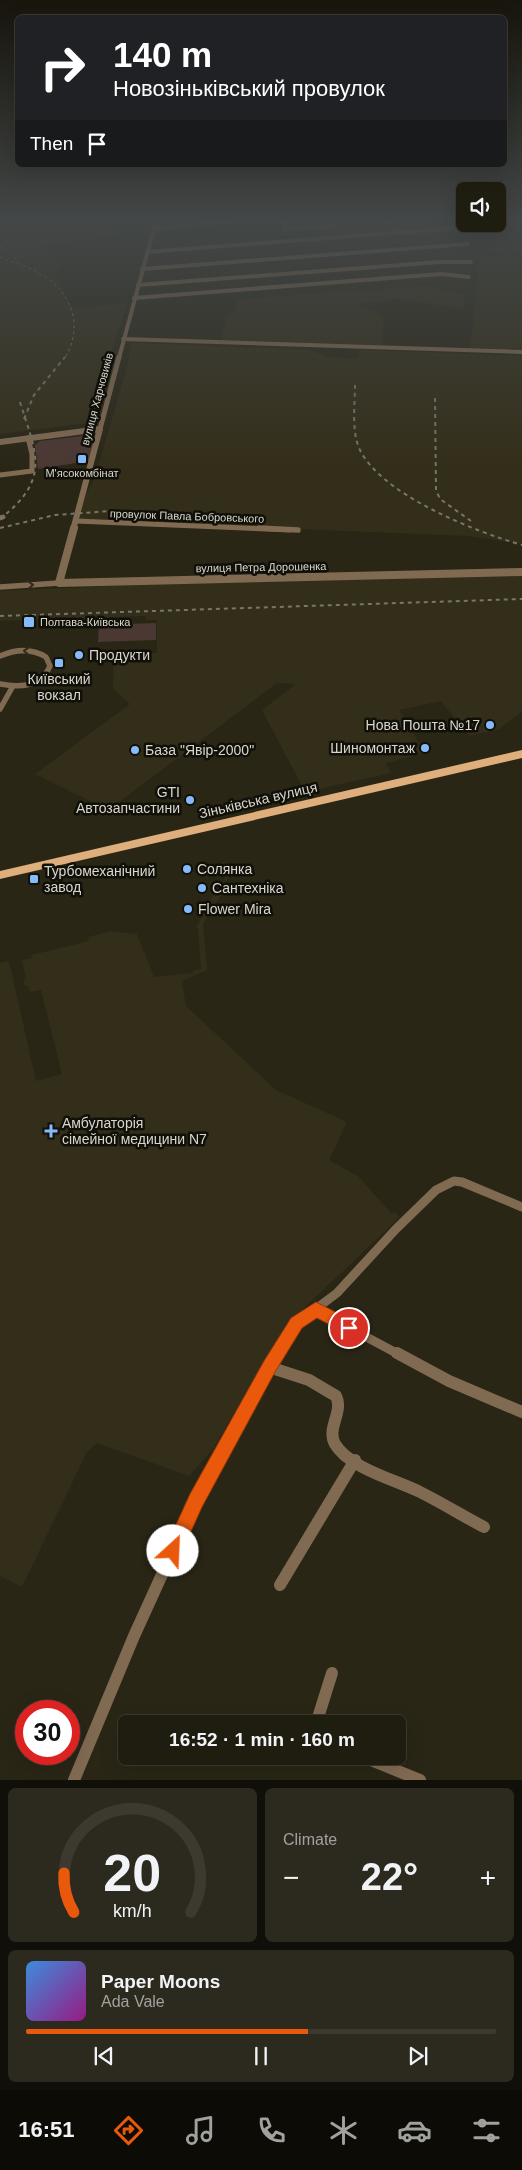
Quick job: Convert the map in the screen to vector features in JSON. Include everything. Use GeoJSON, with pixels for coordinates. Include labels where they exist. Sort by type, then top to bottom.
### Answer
{"type":"FeatureCollection","features":[{"type":"Feature","properties":{"kind":"main road","name":"Зіньківська вулиця"},"geometry":{"type":"LineString","coordinates":[[0,875],[522,754]]}},
{"type":"Feature","properties":{"kind":"street","name":"вулиця Харчовиків"},"geometry":{"type":"LineString","coordinates":[[59,583],[133,304]]}},
{"type":"Feature","properties":{"kind":"street"},"geometry":{"type":"LineString","coordinates":[[124,339],[522,352]]}},
{"type":"Feature","properties":{"kind":"street"},"geometry":{"type":"LineString","coordinates":[[0,442],[100,429]]}},
{"type":"Feature","properties":{"kind":"street"},"geometry":{"type":"LineString","coordinates":[[0,475],[32,471],[32,454],[28,438]]}},
{"type":"Feature","properties":{"kind":"street","name":"провулок Павла Бобровського"},"geometry":{"type":"LineString","coordinates":[[76,522],[298,530]]}},
{"type":"Feature","properties":{"kind":"street","name":"вулиця Петра Дорошенка"},"geometry":{"type":"LineString","coordinates":[[0,586],[522,572]]}},
{"type":"Feature","properties":{"kind":"street"},"geometry":{"type":"LineString","coordinates":[[0,656],[28,650],[42,654],[50,663],[48,673],[41,679],[28,685],[13,686],[0,684]]}},
{"type":"Feature","properties":{"kind":"street"},"geometry":{"type":"LineString","coordinates":[[0,709],[13,686]]}},
{"type":"Feature","properties":{"kind":"street"},"geometry":{"type":"LineString","coordinates":[[74,1780],[134,1636],[196,1500],[270,1367],[297,1323],[337,1293],[396,1229],[436,1190],[447,1183],[454,1181],[462,1182],[522,1207]]}},
{"type":"Feature","properties":{"kind":"street"},"geometry":{"type":"LineString","coordinates":[[316,1310],[449,1381],[522,1412]]}},
{"type":"Feature","properties":{"kind":"street"},"geometry":{"type":"LineString","coordinates":[[270,1367],[307,1378],[338,1398],[340,1404],[333,1423],[332,1438],[340,1450],[355,1460],[426,1495],[484,1527]]}},
{"type":"Feature","properties":{"kind":"street"},"geometry":{"type":"LineString","coordinates":[[280,1585],[355,1460]]}},
{"type":"Feature","properties":{"kind":"street"},"geometry":{"type":"LineString","coordinates":[[319,1715],[332,1673]]}},
{"type":"Feature","properties":{"kind":"street"},"geometry":{"type":"LineString","coordinates":[[383,1765],[420,1780]]}},
{"type":"Feature","properties":{"kind":"shaded area"},"geometry":{"type":"Polygon","coordinates":[[[0,304],[70,304],[73,309],[127,304],[89,423],[0,434],[0,304]]]}},
{"type":"Feature","properties":{"kind":"shaded area"},"geometry":{"type":"Polygon","coordinates":[[[236,304],[359,304],[361,308],[374,311],[384,317],[382,345],[222,340],[226,316],[233,315],[236,304]]]}},
{"type":"Feature","properties":{"kind":"shaded area"},"geometry":{"type":"Polygon","coordinates":[[[433,304],[464,304],[464,309],[433,304]]]}},
{"type":"Feature","properties":{"kind":"shaded area"},"geometry":{"type":"Polygon","coordinates":[[[475,304],[522,304],[522,349],[470,348],[475,304]]]}},
{"type":"Feature","properties":{"kind":"shaded area"},"geometry":{"type":"Polygon","coordinates":[[[132,343],[309,350],[326,356],[357,359],[360,350],[522,356],[522,544],[467,536],[79,520],[87,492],[94,480],[125,374],[132,343]]]}},
{"type":"Feature","properties":{"kind":"shaded area"},"geometry":{"type":"Polygon","coordinates":[[[82,436],[91,437],[94,442],[89,461],[38,469],[35,445],[40,441],[82,436]]]}},
{"type":"Feature","properties":{"kind":"shaded area"},"geometry":{"type":"Polygon","coordinates":[[[522,575],[522,711],[499,729],[469,736],[441,701],[399,710],[425,753],[386,763],[391,773],[305,792],[262,710],[296,684],[277,683],[110,811],[35,774],[130,704],[113,689],[114,653],[157,653],[157,620],[146,620],[145,616],[0,621],[0,591],[156,584],[522,575]]]}},
{"type":"Feature","properties":{"kind":"shaded area"},"geometry":{"type":"Polygon","coordinates":[[[156,623],[156,640],[98,642],[99,625],[156,623]]]}},
{"type":"Feature","properties":{"kind":"shaded area"},"geometry":{"type":"Polygon","coordinates":[[[223,862],[235,867],[221,888],[224,890],[203,924],[207,970],[182,981],[186,1006],[276,1090],[347,1122],[329,1160],[358,1176],[392,1214],[394,1212],[400,1217],[286,1325],[213,1449],[189,1476],[97,1443],[87,1452],[22,1587],[0,1576],[0,963],[9,961],[36,1081],[62,1074],[41,990],[30,992],[28,985],[25,986],[23,980],[26,979],[22,960],[32,958],[32,955],[89,941],[88,937],[110,931],[137,934],[154,977],[193,973],[194,970],[201,969],[198,928],[196,927],[210,905],[207,904],[233,867],[226,864],[221,865],[223,862]]]}},
{"type":"Feature","properties":{"kind":"railway"},"geometry":{"type":"LineString","coordinates":[[65,358],[74,334],[74,322],[69,304]]}},
{"type":"Feature","properties":{"kind":"railway"},"geometry":{"type":"LineString","coordinates":[[25,417],[34,395],[65,357]]}},
{"type":"Feature","properties":{"kind":"railway"},"geometry":{"type":"LineString","coordinates":[[355,385],[355,435],[360,450],[371,466],[388,482],[432,510],[480,531],[522,545]]}},
{"type":"Feature","properties":{"kind":"railway"},"geometry":{"type":"LineString","coordinates":[[435,398],[436,490],[440,499],[471,521]]}},
{"type":"Feature","properties":{"kind":"railway"},"geometry":{"type":"LineString","coordinates":[[19,399],[25,417]]}},
{"type":"Feature","properties":{"kind":"railway"},"geometry":{"type":"LineString","coordinates":[[0,519],[27,491],[33,478],[34,450],[25,417]]}},
{"type":"Feature","properties":{"kind":"railway"},"geometry":{"type":"LineString","coordinates":[[0,528],[55,515],[110,511]]}},
{"type":"Feature","properties":{"kind":"railway"},"geometry":{"type":"LineString","coordinates":[[0,616],[522,599]]}},
{"type":"Feature","properties":{"kind":"place","name":"М'ясокомбінат"},"geometry":{"type":"Point","coordinates":[82,459]}},
{"type":"Feature","properties":{"kind":"place","name":"Полтава-Київська"},"geometry":{"type":"Point","coordinates":[29,622]}},
{"type":"Feature","properties":{"kind":"place","name":"Продукти"},"geometry":{"type":"Point","coordinates":[79,655]}},
{"type":"Feature","properties":{"kind":"place","name":"Київський вокзал"},"geometry":{"type":"Point","coordinates":[59,663]}},
{"type":"Feature","properties":{"kind":"place","name":"Нова Пошта №17"},"geometry":{"type":"Point","coordinates":[490,725]}},
{"type":"Feature","properties":{"kind":"place","name":"Шиномонтаж"},"geometry":{"type":"Point","coordinates":[425,748]}},
{"type":"Feature","properties":{"kind":"place","name":"База \"Явір-2000\""},"geometry":{"type":"Point","coordinates":[135,750]}},
{"type":"Feature","properties":{"kind":"place","name":"GTI Автозапчастини"},"geometry":{"type":"Point","coordinates":[190,800]}},
{"type":"Feature","properties":{"kind":"place","name":"Солянка"},"geometry":{"type":"Point","coordinates":[187,869]}},
{"type":"Feature","properties":{"kind":"place","name":"Турбомеханічний завод"},"geometry":{"type":"Point","coordinates":[34,879]}},
{"type":"Feature","properties":{"kind":"place","name":"Сантехніка"},"geometry":{"type":"Point","coordinates":[202,888]}},
{"type":"Feature","properties":{"kind":"place","name":"Flower Mira"},"geometry":{"type":"Point","coordinates":[188,909]}},
{"type":"Feature","properties":{"kind":"place","name":"Амбулаторія сімейної медицини N7"},"geometry":{"type":"Point","coordinates":[51,1131]}},
{"type":"Feature","properties":{"kind":"route"},"geometry":{"type":"LineString","coordinates":[[173,1551],[196,1500],[270,1367],[297,1323],[306,1315],[316,1310],[349,1328]]}}]}
